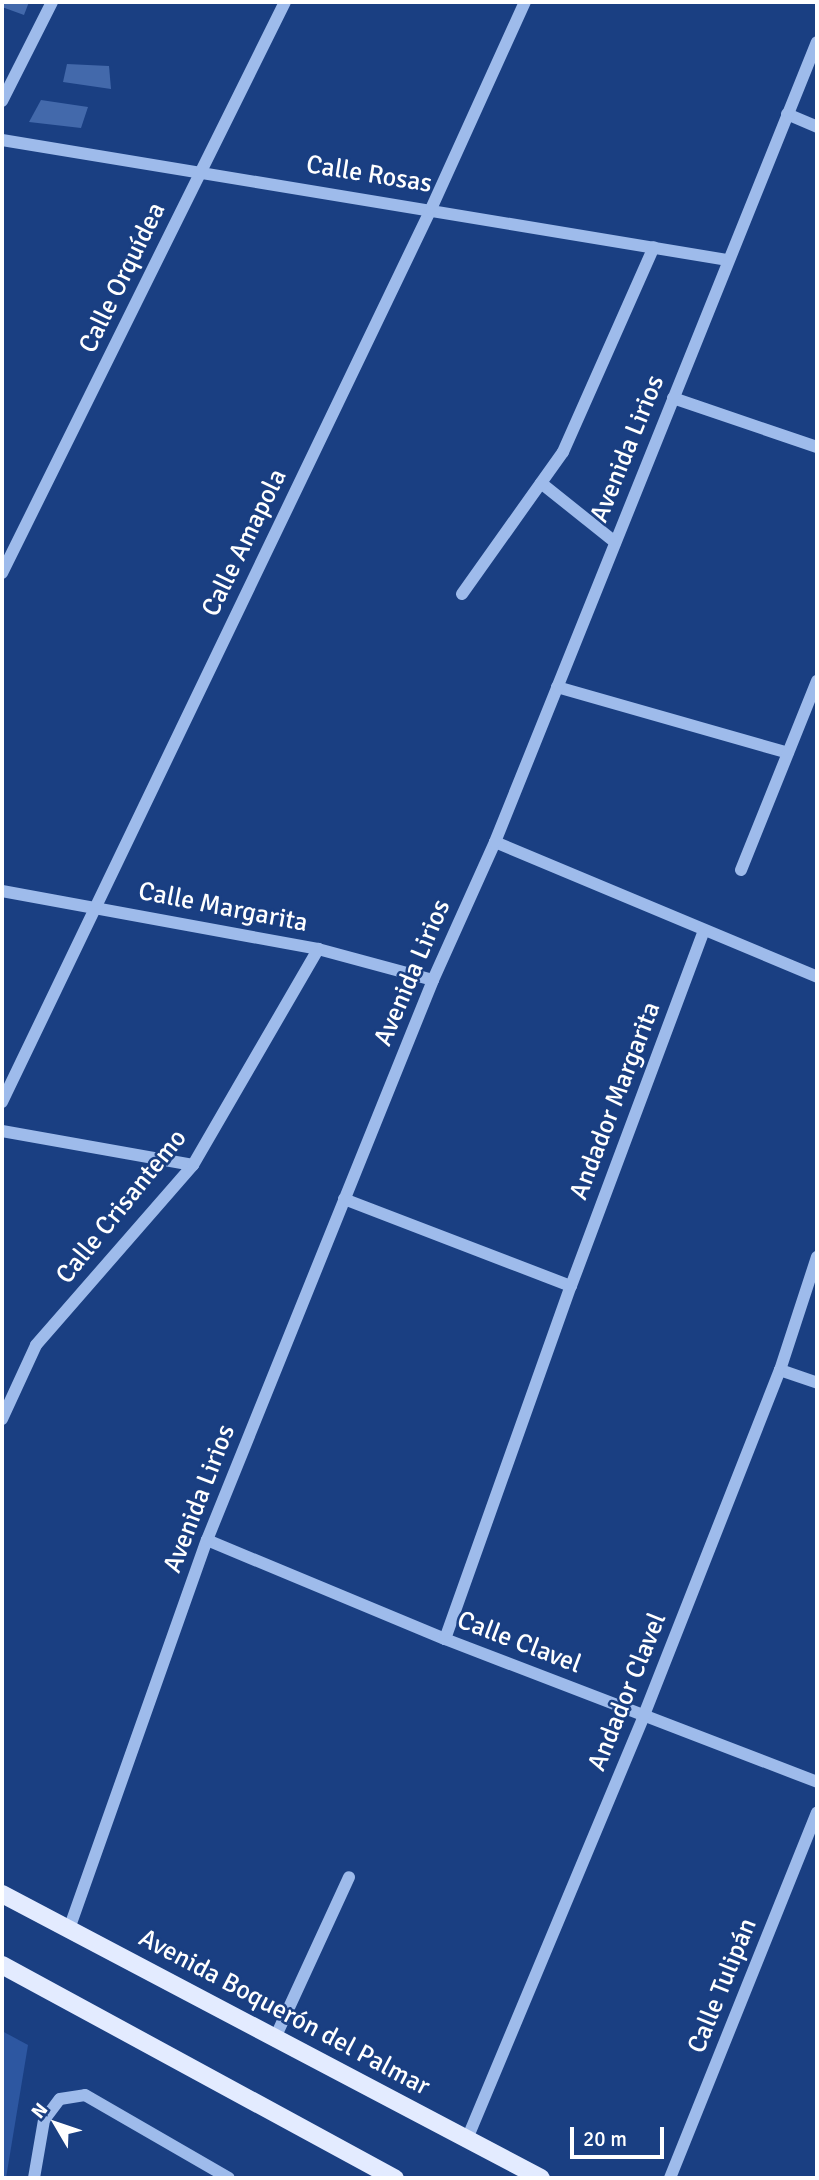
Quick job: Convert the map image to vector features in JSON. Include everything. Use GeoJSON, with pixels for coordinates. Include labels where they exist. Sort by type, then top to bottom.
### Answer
{"type":"FeatureCollection","features":[{"type":"Feature","properties":{"kind":"main road","name":"Avenida Boquerón del Palmar"},"geometry":{"type":"LineString","coordinates":[[2,1894],[541,2178]]}},
{"type":"Feature","properties":{"kind":"main road"},"geometry":{"type":"LineString","coordinates":[[2,1965],[395,2178]]}},
{"type":"Feature","properties":{"kind":"street"},"geometry":{"type":"LineString","coordinates":[[2,101],[52,2]]}},
{"type":"Feature","properties":{"kind":"street","name":"Calle Orquídea"},"geometry":{"type":"LineString","coordinates":[[2,573],[285,2]]}},
{"type":"Feature","properties":{"kind":"street","name":"Calle Amapola"},"geometry":{"type":"LineString","coordinates":[[2,1102],[431,209],[525,2]]}},
{"type":"Feature","properties":{"kind":"street","name":"Avenida Lirios"},"geometry":{"type":"LineString","coordinates":[[69,1929],[207,1541],[433,980],[495,842],[817,42]]}},
{"type":"Feature","properties":{"kind":"street"},"geometry":{"type":"LineString","coordinates":[[787,114],[817,127]]}},
{"type":"Feature","properties":{"kind":"street","name":"Calle Rosas"},"geometry":{"type":"LineString","coordinates":[[2,140],[728,260]]}},
{"type":"Feature","properties":{"kind":"street"},"geometry":{"type":"LineString","coordinates":[[462,594],[563,452],[654,247]]}},
{"type":"Feature","properties":{"kind":"street"},"geometry":{"type":"LineString","coordinates":[[673,398],[817,447]]}},
{"type":"Feature","properties":{"kind":"street"},"geometry":{"type":"LineString","coordinates":[[541,483],[615,542]]}},
{"type":"Feature","properties":{"kind":"street"},"geometry":{"type":"LineString","coordinates":[[557,687],[788,753]]}},
{"type":"Feature","properties":{"kind":"street"},"geometry":{"type":"LineString","coordinates":[[741,870],[816,689]]}},
{"type":"Feature","properties":{"kind":"street"},"geometry":{"type":"LineString","coordinates":[[495,842],[817,977]]}},
{"type":"Feature","properties":{"kind":"street","name":"Calle Margarita"},"geometry":{"type":"LineString","coordinates":[[2,891],[318,949],[433,980]]}},
{"type":"Feature","properties":{"kind":"street","name":"Andador Margarita"},"geometry":{"type":"LineString","coordinates":[[570,1286],[704,931]]}},
{"type":"Feature","properties":{"kind":"street","name":"Calle Crisantemo"},"geometry":{"type":"LineString","coordinates":[[2,1419],[37,1345],[192,1165],[318,949]]}},
{"type":"Feature","properties":{"kind":"street"},"geometry":{"type":"LineString","coordinates":[[2,1131],[192,1165]]}},
{"type":"Feature","properties":{"kind":"street"},"geometry":{"type":"LineString","coordinates":[[344,1199],[570,1286],[445,1639]]}},
{"type":"Feature","properties":{"kind":"street","name":"Andador Clavel"},"geometry":{"type":"LineString","coordinates":[[467,2139],[644,1715],[780,1370],[817,1257]]}},
{"type":"Feature","properties":{"kind":"street"},"geometry":{"type":"LineString","coordinates":[[780,1370],[817,1383]]}},
{"type":"Feature","properties":{"kind":"street","name":"Calle Clavel"},"geometry":{"type":"LineString","coordinates":[[207,1541],[445,1639],[817,1782]]}},
{"type":"Feature","properties":{"kind":"street","name":"Calle Tulipán"},"geometry":{"type":"LineString","coordinates":[[670,2178],[817,1812]]}},
{"type":"Feature","properties":{"kind":"street"},"geometry":{"type":"LineString","coordinates":[[275,2038],[349,1877]]}},
{"type":"Feature","properties":{"kind":"street"},"geometry":{"type":"LineString","coordinates":[[34,2178],[44,2120],[60,2099],[85,2095],[229,2178]]}},
{"type":"Feature","properties":{"kind":"shaded area"},"geometry":{"type":"Polygon","coordinates":[[[2,2031],[28,2045],[6,2178],[2,2178],[2,2031]]]}},
{"type":"Feature","properties":{"kind":"building"},"geometry":{"type":"Polygon","coordinates":[[[2,2],[29,2],[24,15],[2,7],[2,2]]]}},
{"type":"Feature","properties":{"kind":"building"},"geometry":{"type":"Polygon","coordinates":[[[67,64],[109,66],[111,89],[63,82],[67,64]]]}},
{"type":"Feature","properties":{"kind":"building"},"geometry":{"type":"Polygon","coordinates":[[[41,100],[88,107],[81,128],[29,122],[41,100]]]}}]}
